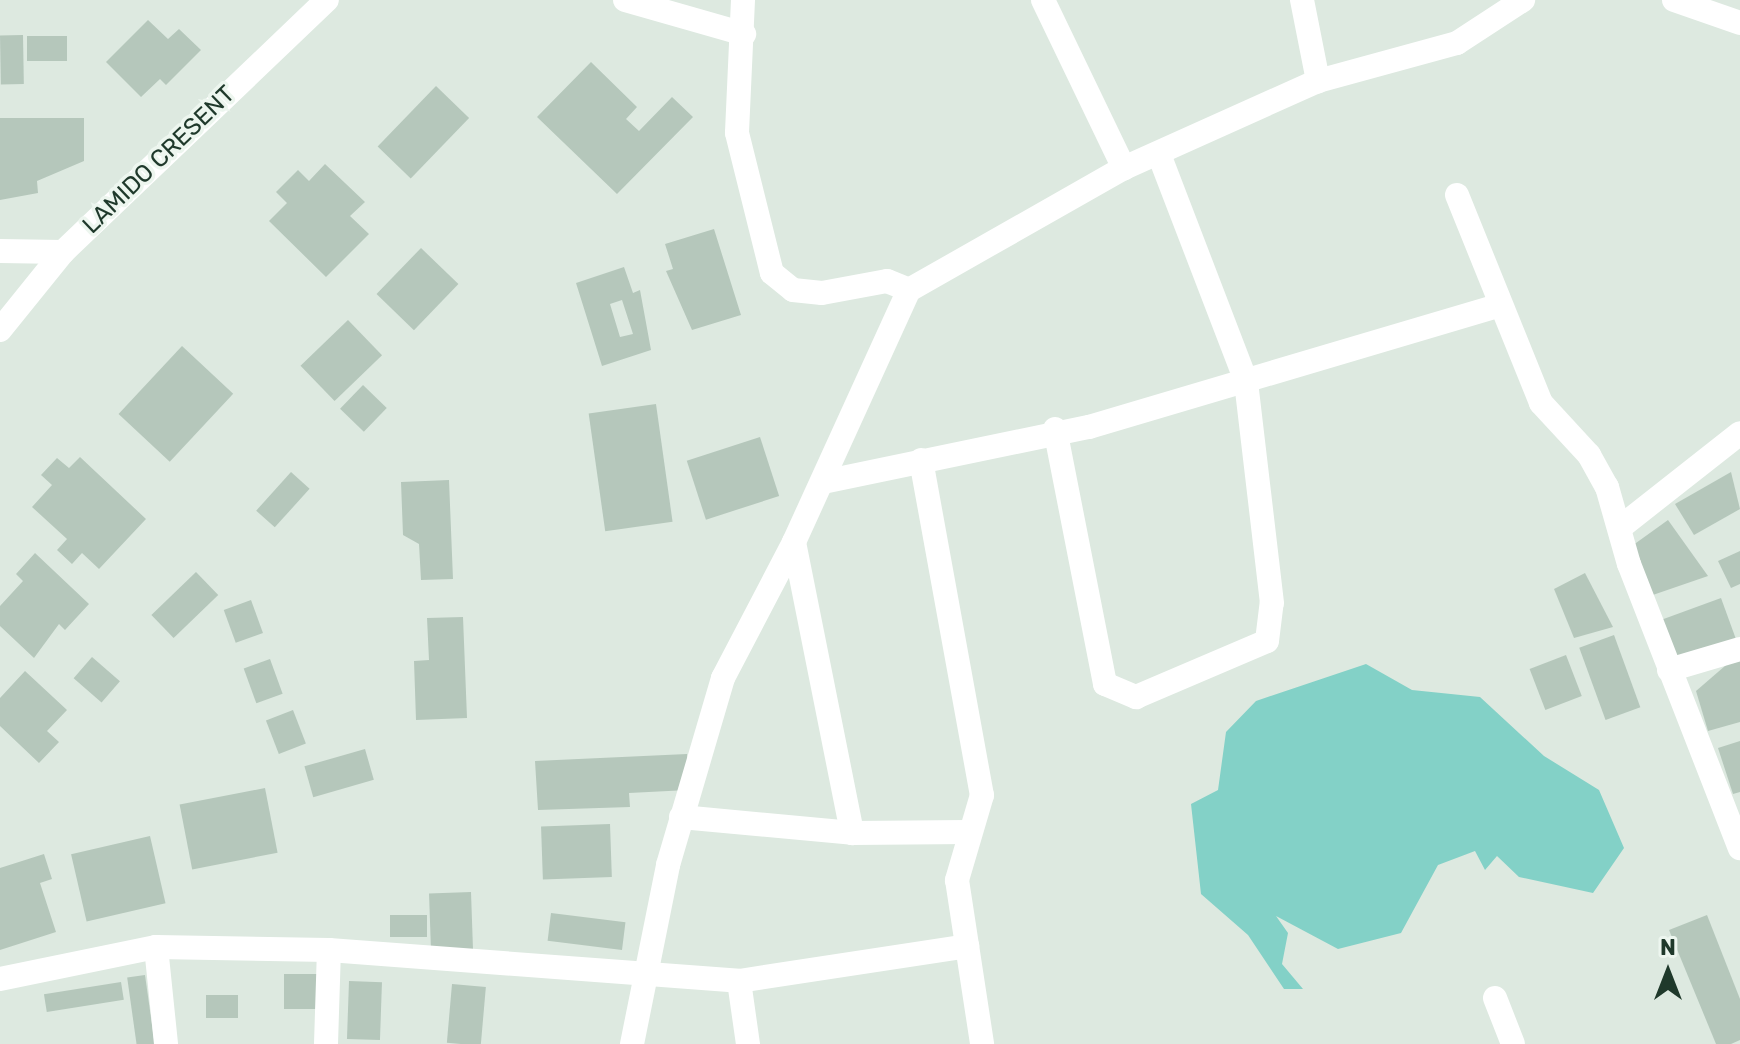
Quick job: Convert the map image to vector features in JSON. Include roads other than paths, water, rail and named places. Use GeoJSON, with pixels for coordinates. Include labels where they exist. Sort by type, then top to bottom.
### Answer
{"type":"FeatureCollection","features":[{"type":"Feature","properties":{"kind":"street","name":"LAMIDO CRESENT"},"geometry":{"type":"LineString","coordinates":[[0,330],[63,252],[327,0]]}},
{"type":"Feature","properties":{"kind":"street"},"geometry":{"type":"LineString","coordinates":[[625,0],[744,34]]}},
{"type":"Feature","properties":{"kind":"street"},"geometry":{"type":"LineString","coordinates":[[743,0],[744,34],[737,133],[772,273],[793,290],[887,281],[909,290]]}},
{"type":"Feature","properties":{"kind":"street"},"geometry":{"type":"LineString","coordinates":[[1043,0],[1124,168]]}},
{"type":"Feature","properties":{"kind":"street"},"geometry":{"type":"LineString","coordinates":[[1302,0],[1318,81]]}},
{"type":"Feature","properties":{"kind":"street"},"geometry":{"type":"LineString","coordinates":[[632,1044],[642,975],[681,817],[723,678],[823,482],[909,290],[1124,168],[1318,81],[1457,43],[1523,0]]}},
{"type":"Feature","properties":{"kind":"street"},"geometry":{"type":"LineString","coordinates":[[1674,0],[1740,23]]}},
{"type":"Feature","properties":{"kind":"street"},"geometry":{"type":"LineString","coordinates":[[1055,429],[1105,684],[1136,697],[1267,641],[1274,626],[1246,381],[1159,154]]}},
{"type":"Feature","properties":{"kind":"street"},"geometry":{"type":"LineString","coordinates":[[1457,195],[1497,306],[1541,403],[1589,455],[1622,526],[1669,670],[1734,814],[1740,848]]}},
{"type":"Feature","properties":{"kind":"street"},"geometry":{"type":"LineString","coordinates":[[0,251],[63,252]]}},
{"type":"Feature","properties":{"kind":"street"},"geometry":{"type":"LineString","coordinates":[[823,482],[1055,429],[1089,427],[1497,306]]}},
{"type":"Feature","properties":{"kind":"street"},"geometry":{"type":"LineString","coordinates":[[1622,526],[1740,433]]}},
{"type":"Feature","properties":{"kind":"street"},"geometry":{"type":"LineString","coordinates":[[921,460],[982,795],[968,832],[957,880],[982,1044]]}},
{"type":"Feature","properties":{"kind":"street"},"geometry":{"type":"LineString","coordinates":[[794,542],[852,833]]}},
{"type":"Feature","properties":{"kind":"street"},"geometry":{"type":"LineString","coordinates":[[1669,670],[1740,649]]}},
{"type":"Feature","properties":{"kind":"street"},"geometry":{"type":"LineString","coordinates":[[681,817],[852,833],[968,832]]}},
{"type":"Feature","properties":{"kind":"street"},"geometry":{"type":"LineString","coordinates":[[0,979],[156,947],[329,950],[739,981],[967,946]]}},
{"type":"Feature","properties":{"kind":"street"},"geometry":{"type":"LineString","coordinates":[[156,947],[166,1044]]}},
{"type":"Feature","properties":{"kind":"street"},"geometry":{"type":"LineString","coordinates":[[326,1044],[329,950]]}},
{"type":"Feature","properties":{"kind":"street"},"geometry":{"type":"LineString","coordinates":[[739,981],[748,1044]]}},
{"type":"Feature","properties":{"kind":"street"},"geometry":{"type":"LineString","coordinates":[[1495,998],[1513,1044]]}},
{"type":"Feature","properties":{"kind":"water"},"geometry":{"type":"Polygon","coordinates":[[[1366,664],[1412,690],[1480,697],[1544,756],[1599,790],[1624,848],[1593,893],[1519,877],[1497,856],[1485,870],[1475,851],[1438,865],[1401,933],[1338,949],[1276,916],[1288,933],[1282,964],[1303,989],[1284,989],[1248,935],[1201,894],[1191,804],[1218,790],[1226,732],[1256,701],[1366,664]]]}}]}
